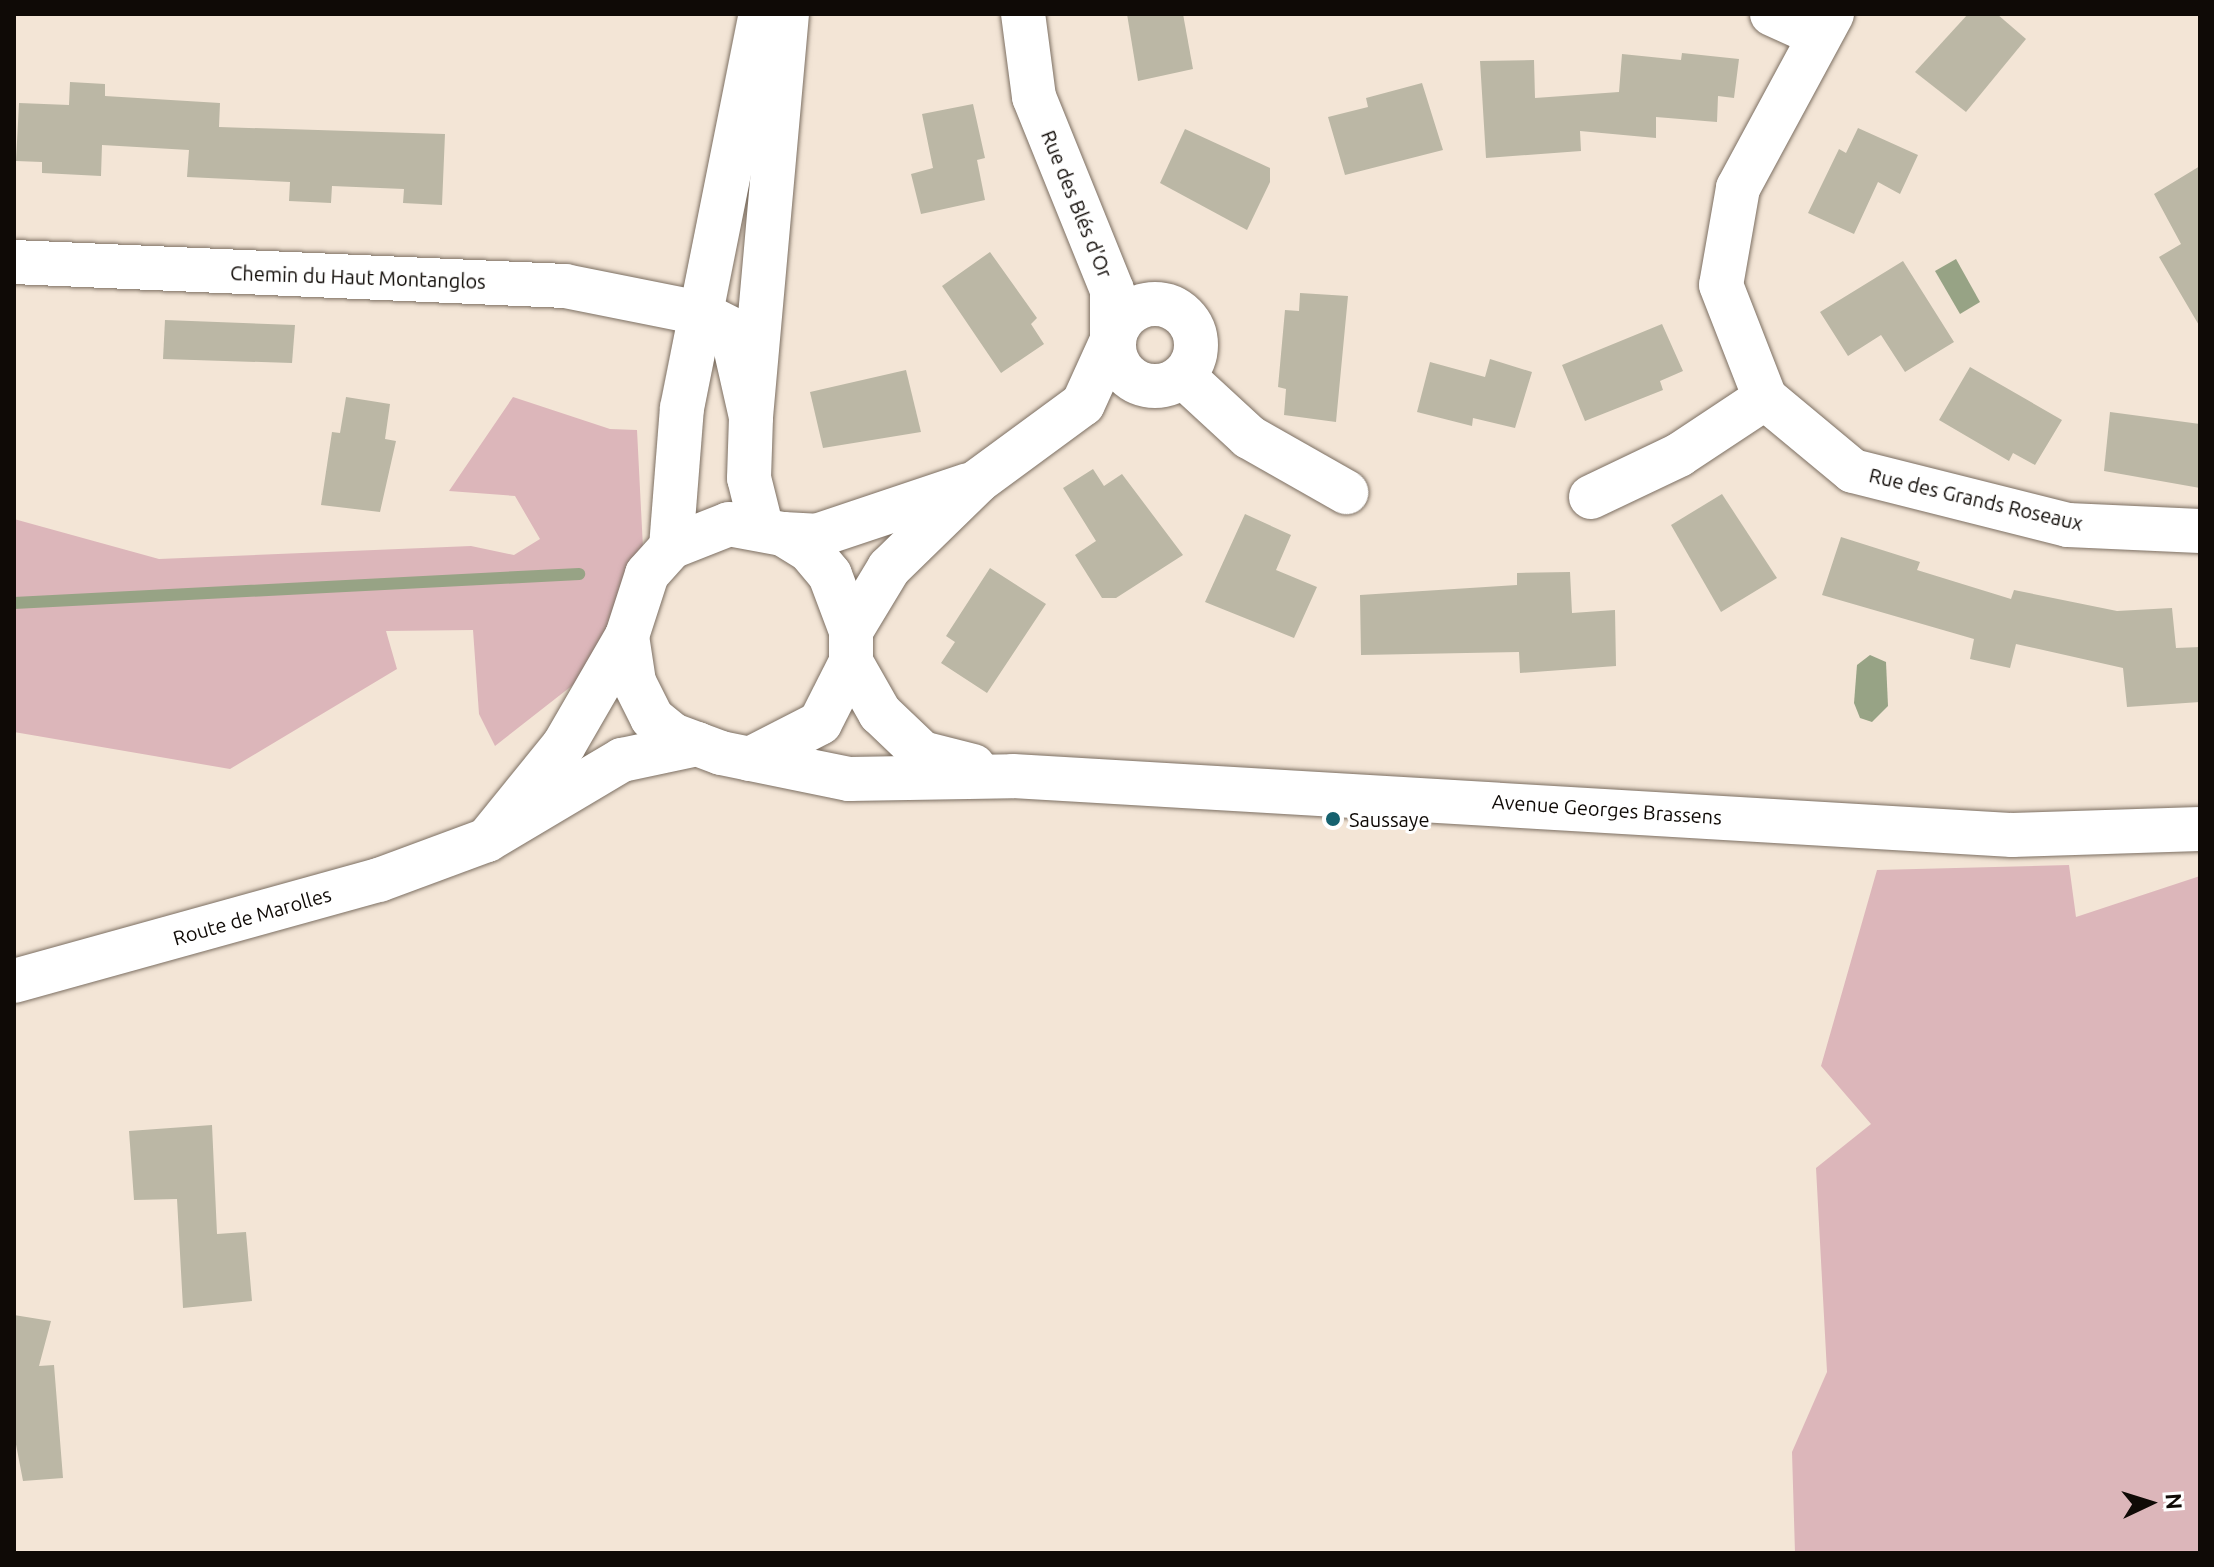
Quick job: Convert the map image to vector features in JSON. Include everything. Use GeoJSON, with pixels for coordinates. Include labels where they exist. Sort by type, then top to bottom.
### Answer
{"type":"FeatureCollection","features":[{"type":"Feature","properties":{"kind":"street"},"geometry":{"type":"LineString","coordinates":[[671,547],[682,408],[761,14]]}},
{"type":"Feature","properties":{"kind":"street"},"geometry":{"type":"LineString","coordinates":[[627,636],[634,682],[652,718],[697,744],[750,759],[820,723],[851,647],[830,575],[772,530],[749,478],[751,417],[787,14]]}},
{"type":"Feature","properties":{"kind":"street","name":"Rue des Blés d'Or"},"geometry":{"type":"LineString","coordinates":[[851,647],[889,568],[978,481],[1083,404],[1112,340],[1112,290],[1034,97],[1023,14]]}},
{"type":"Feature","properties":{"kind":"street"},"geometry":{"type":"LineString","coordinates":[[1772,14],[1824,24]]}},
{"type":"Feature","properties":{"kind":"street","name":"Rue des Grands Roseaux"},"geometry":{"type":"LineString","coordinates":[[1824,24],[1738,188],[1721,285],[1765,398],[1853,471],[2068,525],[2200,531]]}},
{"type":"Feature","properties":{"kind":"street","name":"Chemin du Haut Montanglos"},"geometry":{"type":"LineString","coordinates":[[14,262],[565,286],[700,313]]}},
{"type":"Feature","properties":{"kind":"street"},"geometry":{"type":"LineString","coordinates":[[700,313],[731,329],[751,417]]}},
{"type":"Feature","properties":{"kind":"street"},"geometry":{"type":"LineString","coordinates":[[1183,376],[1249,437],[1346,492]]}},
{"type":"Feature","properties":{"kind":"street"},"geometry":{"type":"LineString","coordinates":[[1591,497],[1679,455],[1765,398]]}},
{"type":"Feature","properties":{"kind":"street","name":"Rue des Blés d'Or"},"geometry":{"type":"LineString","coordinates":[[772,530],[816,536],[978,481]]}},
{"type":"Feature","properties":{"kind":"street"},"geometry":{"type":"LineString","coordinates":[[487,840],[564,745],[627,636],[647,574],[671,547],[698,531],[772,530]]}},
{"type":"Feature","properties":{"kind":"street","name":"Avenue Georges Brassens"},"geometry":{"type":"LineString","coordinates":[[851,647],[880,713],[922,753],[1013,776]]}},
{"type":"Feature","properties":{"kind":"street","name":"Route de Marolles"},"geometry":{"type":"LineString","coordinates":[[14,981],[379,880],[487,840],[622,760],[697,744]]}},
{"type":"Feature","properties":{"kind":"street","name":"Avenue Georges Brassens"},"geometry":{"type":"LineString","coordinates":[[750,759],[849,779],[1013,776],[2012,835],[2200,829]]}},
{"type":"Feature","properties":{"kind":"shaded area"},"geometry":{"type":"Polygon","coordinates":[[[1956,259],[1980,302],[1960,314],[1935,271],[1956,259]]]}},
{"type":"Feature","properties":{"kind":"shaded area"},"geometry":{"type":"Polygon","coordinates":[[[513,397],[610,429],[637,430],[647,627],[495,746],[479,714],[473,630],[386,631],[397,669],[230,769],[14,732],[14,519],[159,559],[471,546],[514,555],[540,539],[515,496],[449,491],[513,397]]]}},
{"type":"Feature","properties":{"kind":"shaded area"},"geometry":{"type":"Polygon","coordinates":[[[1870,655],[1886,662],[1888,706],[1872,722],[1860,718],[1854,703],[1857,665],[1870,655]]]}},
{"type":"Feature","properties":{"kind":"shaded area"},"geometry":{"type":"Polygon","coordinates":[[[2069,865],[2076,917],[2200,876],[2200,1553],[1795,1553],[1792,1452],[1827,1372],[1816,1168],[1871,1124],[1821,1066],[1877,870],[2069,865]]]}},
{"type":"Feature","properties":{"kind":"building"},"geometry":{"type":"Polygon","coordinates":[[[1127,14],[1183,14],[1193,69],[1138,81],[1127,14]]]}},
{"type":"Feature","properties":{"kind":"building"},"geometry":{"type":"Polygon","coordinates":[[[1968,14],[1997,14],[2026,39],[1966,112],[1915,72],[1968,14]]]}},
{"type":"Feature","properties":{"kind":"building"},"geometry":{"type":"Polygon","coordinates":[[[1682,53],[1739,59],[1734,98],[1718,96],[1717,122],[1656,117],[1656,138],[1580,131],[1581,151],[1486,158],[1480,61],[1534,60],[1535,98],[1619,92],[1622,54],[1681,60],[1682,53]]]}},
{"type":"Feature","properties":{"kind":"building"},"geometry":{"type":"Polygon","coordinates":[[[70,82],[105,84],[105,96],[220,103],[219,127],[445,134],[442,205],[403,203],[404,189],[332,186],[331,203],[289,201],[290,182],[187,177],[189,150],[102,145],[101,176],[42,173],[42,162],[16,161],[19,103],[69,105],[70,82]]]}},
{"type":"Feature","properties":{"kind":"building"},"geometry":{"type":"Polygon","coordinates":[[[1422,83],[1443,150],[1345,175],[1328,117],[1368,107],[1366,98],[1422,83]]]}},
{"type":"Feature","properties":{"kind":"building"},"geometry":{"type":"Polygon","coordinates":[[[973,104],[985,158],[977,160],[985,200],[921,214],[911,174],[933,168],[922,114],[973,104]]]}},
{"type":"Feature","properties":{"kind":"building"},"geometry":{"type":"Polygon","coordinates":[[[1858,128],[1918,155],[1900,194],[1878,182],[1854,234],[1808,213],[1839,149],[1846,153],[1858,128]]]}},
{"type":"Feature","properties":{"kind":"building"},"geometry":{"type":"Polygon","coordinates":[[[1185,129],[1270,168],[1270,182],[1247,230],[1160,183],[1185,129]]]}},
{"type":"Feature","properties":{"kind":"building"},"geometry":{"type":"Polygon","coordinates":[[[2200,166],[2200,327],[2159,257],[2181,244],[2154,194],[2200,166]]]}},
{"type":"Feature","properties":{"kind":"building"},"geometry":{"type":"Polygon","coordinates":[[[990,252],[1037,318],[1031,324],[1044,344],[1001,373],[942,286],[990,252]]]}},
{"type":"Feature","properties":{"kind":"building"},"geometry":{"type":"Polygon","coordinates":[[[1903,261],[1954,342],[1905,372],[1881,335],[1848,356],[1820,312],[1903,261]]]}},
{"type":"Feature","properties":{"kind":"building"},"geometry":{"type":"Polygon","coordinates":[[[1300,293],[1348,296],[1336,422],[1284,415],[1286,389],[1278,387],[1285,310],[1299,311],[1300,293]]]}},
{"type":"Feature","properties":{"kind":"building"},"geometry":{"type":"Polygon","coordinates":[[[165,320],[295,325],[292,363],[163,359],[165,320]]]}},
{"type":"Feature","properties":{"kind":"building"},"geometry":{"type":"Polygon","coordinates":[[[1662,324],[1683,371],[1660,381],[1663,390],[1585,421],[1562,365],[1662,324]]]}},
{"type":"Feature","properties":{"kind":"building"},"geometry":{"type":"Polygon","coordinates":[[[1490,359],[1532,372],[1515,428],[1473,418],[1472,426],[1417,412],[1430,362],[1485,377],[1490,359]]]}},
{"type":"Feature","properties":{"kind":"building"},"geometry":{"type":"Polygon","coordinates":[[[1970,367],[2062,420],[2035,465],[2013,453],[2009,461],[1939,420],[1970,367]]]}},
{"type":"Feature","properties":{"kind":"building"},"geometry":{"type":"Polygon","coordinates":[[[906,370],[921,432],[823,448],[810,392],[906,370]]]}},
{"type":"Feature","properties":{"kind":"building"},"geometry":{"type":"Polygon","coordinates":[[[346,397],[390,404],[385,439],[396,441],[380,512],[321,505],[332,432],[340,433],[346,397]]]}},
{"type":"Feature","properties":{"kind":"building"},"geometry":{"type":"Polygon","coordinates":[[[2110,412],[2200,424],[2200,488],[2104,471],[2110,412]]]}},
{"type":"Feature","properties":{"kind":"building"},"geometry":{"type":"Polygon","coordinates":[[[1093,469],[1104,486],[1122,474],[1183,555],[1116,598],[1102,598],[1075,555],[1096,541],[1063,488],[1093,469]]]}},
{"type":"Feature","properties":{"kind":"building"},"geometry":{"type":"Polygon","coordinates":[[[1722,494],[1777,578],[1721,612],[1671,525],[1722,494]]]}},
{"type":"Feature","properties":{"kind":"building"},"geometry":{"type":"Polygon","coordinates":[[[1245,514],[1291,535],[1276,570],[1317,587],[1294,638],[1205,602],[1245,514]]]}},
{"type":"Feature","properties":{"kind":"building"},"geometry":{"type":"Polygon","coordinates":[[[1841,537],[1920,562],[1917,570],[2011,599],[2014,590],[2117,611],[2172,608],[2176,648],[2200,647],[2200,702],[2127,707],[2123,668],[2016,644],[2010,668],[1970,659],[1974,639],[1822,595],[1841,537]]]}},
{"type":"Feature","properties":{"kind":"building"},"geometry":{"type":"Polygon","coordinates":[[[990,568],[1046,604],[987,693],[941,663],[955,642],[946,636],[990,568]]]}},
{"type":"Feature","properties":{"kind":"building"},"geometry":{"type":"Polygon","coordinates":[[[1570,572],[1572,613],[1615,610],[1616,666],[1520,673],[1519,652],[1361,655],[1360,595],[1517,585],[1517,573],[1570,572]]]}},
{"type":"Feature","properties":{"kind":"building"},"geometry":{"type":"Polygon","coordinates":[[[212,1125],[217,1234],[246,1232],[252,1301],[183,1308],[177,1199],[134,1200],[129,1131],[212,1125]]]}},
{"type":"Feature","properties":{"kind":"building"},"geometry":{"type":"Polygon","coordinates":[[[14,1315],[51,1321],[39,1366],[54,1365],[63,1478],[23,1481],[14,1434],[14,1315]]]}},
{"type":"Feature","properties":{"kind":"waterway"},"geometry":{"type":"LineString","coordinates":[[14,603],[579,574]]}},
{"type":"Feature","properties":{"kind":"place","name":"Saussaye"},"geometry":{"type":"Point","coordinates":[1333,819]}}]}
